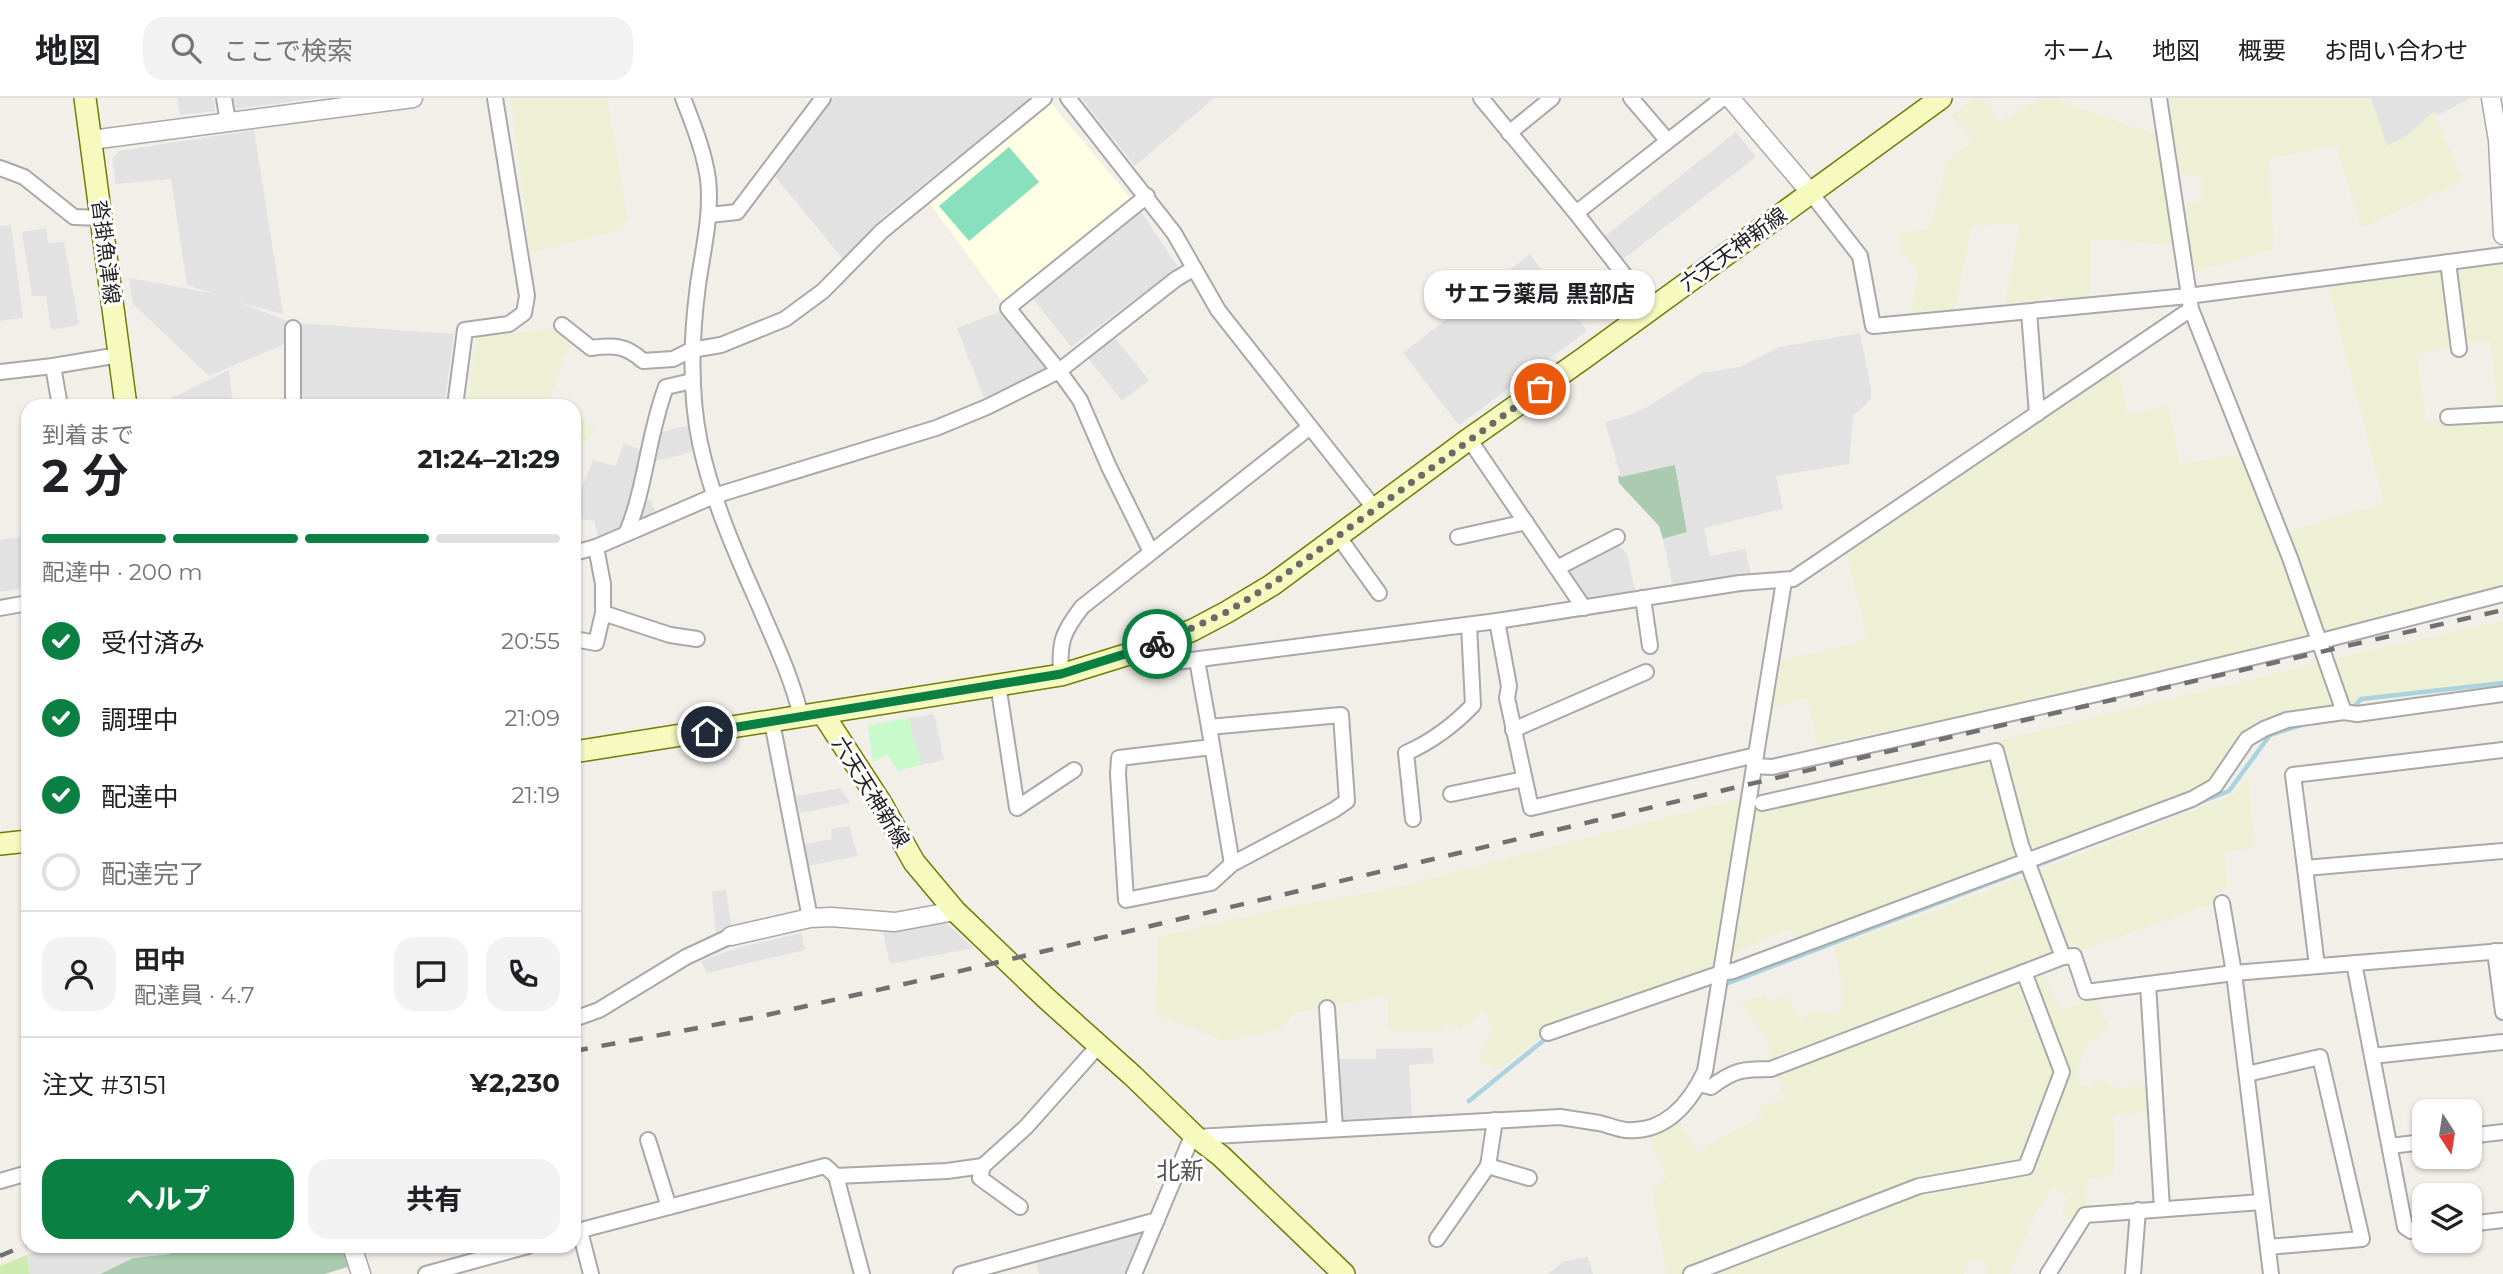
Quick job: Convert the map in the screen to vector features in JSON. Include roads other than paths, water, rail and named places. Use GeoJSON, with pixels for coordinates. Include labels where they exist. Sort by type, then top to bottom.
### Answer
{"type":"FeatureCollection","features":[{"type":"Feature","properties":{"kind":"main road","name":"沓掛魚津線"},"geometry":{"type":"LineString","coordinates":[[85,98],[125,399]]}},
{"type":"Feature","properties":{"kind":"main road","name":"六天天神新線"},"geometry":{"type":"LineString","coordinates":[[1344,1274],[1221,1156],[1196,1137],[955,911],[914,862],[881,803],[823,714],[1061,674],[1146,649],[1227,612],[1272,584],[1941,98]]}},
{"type":"Feature","properties":{"kind":"main road"},"geometry":{"type":"LineString","coordinates":[[581,751],[823,714]]}},
{"type":"Feature","properties":{"kind":"main road"},"geometry":{"type":"LineString","coordinates":[[0,844],[21,842]]}},
{"type":"Feature","properties":{"kind":"street"},"geometry":{"type":"LineString","coordinates":[[224,98],[228,122]]}},
{"type":"Feature","properties":{"kind":"street"},"geometry":{"type":"LineString","coordinates":[[91,140],[413,98]]}},
{"type":"Feature","properties":{"kind":"street"},"geometry":{"type":"LineString","coordinates":[[456,399],[465,330],[509,324],[524,313],[527,296],[495,98]]}},
{"type":"Feature","properties":{"kind":"street"},"geometry":{"type":"LineString","coordinates":[[683,98],[699,141],[708,178],[709,215],[691,350],[700,443],[715,496],[746,576],[789,673],[802,718]]}},
{"type":"Feature","properties":{"kind":"street"},"geometry":{"type":"LineString","coordinates":[[709,215],[737,212],[823,98]]}},
{"type":"Feature","properties":{"kind":"street"},"geometry":{"type":"LineString","coordinates":[[562,326],[591,348],[615,345],[631,350],[643,361],[673,359],[691,350],[721,345],[785,319],[823,291],[882,231],[1044,98]]}},
{"type":"Feature","properties":{"kind":"street"},"geometry":{"type":"LineString","coordinates":[[1068,98],[1174,233],[1218,310],[1375,509]]}},
{"type":"Feature","properties":{"kind":"street"},"geometry":{"type":"LineString","coordinates":[[1509,133],[1552,98]]}},
{"type":"Feature","properties":{"kind":"street"},"geometry":{"type":"LineString","coordinates":[[1631,98],[1667,140]]}},
{"type":"Feature","properties":{"kind":"street"},"geometry":{"type":"LineString","coordinates":[[1576,213],[1723,98]]}},
{"type":"Feature","properties":{"kind":"street"},"geometry":{"type":"LineString","coordinates":[[1730,98],[1860,256],[1873,326],[2029,312],[2190,302],[2503,255]]}},
{"type":"Feature","properties":{"kind":"street"},"geometry":{"type":"LineString","coordinates":[[2159,98],[2190,302],[2290,558],[2344,712]]}},
{"type":"Feature","properties":{"kind":"street"},"geometry":{"type":"LineString","coordinates":[[2491,98],[2498,140],[2503,235]]}},
{"type":"Feature","properties":{"kind":"street"},"geometry":{"type":"LineString","coordinates":[[1486,100],[1509,133],[1651,309]]}},
{"type":"Feature","properties":{"kind":"street"},"geometry":{"type":"LineString","coordinates":[[0,168],[24,177],[74,217],[102,218]]}},
{"type":"Feature","properties":{"kind":"street"},"geometry":{"type":"LineString","coordinates":[[1147,196],[1008,308],[1080,400],[1109,467],[1152,552]]}},
{"type":"Feature","properties":{"kind":"street"},"geometry":{"type":"LineString","coordinates":[[2448,262],[2459,349]]}},
{"type":"Feature","properties":{"kind":"street"},"geometry":{"type":"LineString","coordinates":[[581,551],[715,496],[936,428],[987,407],[1059,370],[1176,279],[1193,269]]}},
{"type":"Feature","properties":{"kind":"street"},"geometry":{"type":"LineString","coordinates":[[1146,649],[1176,662],[1197,660],[1469,625],[1740,583],[1793,579],[2036,414],[2190,302]]}},
{"type":"Feature","properties":{"kind":"street"},"geometry":{"type":"LineString","coordinates":[[2029,312],[2036,414]]}},
{"type":"Feature","properties":{"kind":"street"},"geometry":{"type":"LineString","coordinates":[[293,328],[293,399]]}},
{"type":"Feature","properties":{"kind":"street"},"geometry":{"type":"LineString","coordinates":[[0,372],[119,355]]}},
{"type":"Feature","properties":{"kind":"street"},"geometry":{"type":"LineString","coordinates":[[53,366],[59,399]]}},
{"type":"Feature","properties":{"kind":"street"},"geometry":{"type":"LineString","coordinates":[[627,532],[638,505],[644,468],[666,387],[692,381]]}},
{"type":"Feature","properties":{"kind":"street"},"geometry":{"type":"LineString","coordinates":[[2448,417],[2503,414]]}},
{"type":"Feature","properties":{"kind":"street"},"geometry":{"type":"LineString","coordinates":[[1061,674],[1059,648],[1066,629],[1083,607],[1310,427]]}},
{"type":"Feature","properties":{"kind":"street"},"geometry":{"type":"LineString","coordinates":[[1469,439],[1584,608]]}},
{"type":"Feature","properties":{"kind":"street"},"geometry":{"type":"LineString","coordinates":[[1458,537],[1526,522]]}},
{"type":"Feature","properties":{"kind":"street"},"geometry":{"type":"LineString","coordinates":[[1338,536],[1379,593]]}},
{"type":"Feature","properties":{"kind":"street"},"geometry":{"type":"LineString","coordinates":[[1557,568],[1617,537]]}},
{"type":"Feature","properties":{"kind":"street"},"geometry":{"type":"LineString","coordinates":[[581,640],[597,643],[603,612],[603,584],[596,547]]}},
{"type":"Feature","properties":{"kind":"street"},"geometry":{"type":"LineString","coordinates":[[1134,1274],[1190,1141],[1196,1137],[1560,1117],[1635,1130],[1657,1124],[1683,1108],[1705,1071],[1784,581]]}},
{"type":"Feature","properties":{"kind":"street"},"geometry":{"type":"LineString","coordinates":[[1497,621],[1509,686],[1507,698],[1531,808],[1755,760],[1773,767],[2321,641],[2503,594]]}},
{"type":"Feature","properties":{"kind":"street"},"geometry":{"type":"LineString","coordinates":[[1643,598],[1650,646]]}},
{"type":"Feature","properties":{"kind":"street"},"geometry":{"type":"LineString","coordinates":[[0,608],[21,604]]}},
{"type":"Feature","properties":{"kind":"street"},"geometry":{"type":"LineString","coordinates":[[603,612],[670,635],[697,639]]}},
{"type":"Feature","properties":{"kind":"street"},"geometry":{"type":"LineString","coordinates":[[1413,819],[1406,753],[1430,742],[1456,723],[1473,705],[1469,625]]}},
{"type":"Feature","properties":{"kind":"street"},"geometry":{"type":"LineString","coordinates":[[1197,660],[1232,864]]}},
{"type":"Feature","properties":{"kind":"street"},"geometry":{"type":"LineString","coordinates":[[1513,730],[1646,672]]}},
{"type":"Feature","properties":{"kind":"street"},"geometry":{"type":"LineString","coordinates":[[998,684],[1017,808],[1074,770]]}},
{"type":"Feature","properties":{"kind":"street"},"geometry":{"type":"LineString","coordinates":[[1548,1033],[1733,971],[2192,799],[2214,786],[2248,739],[2287,720],[2344,712],[2357,714],[2503,694]]}},
{"type":"Feature","properties":{"kind":"street"},"geometry":{"type":"LineString","coordinates":[[1209,727],[1341,715],[1347,800],[1334,810],[1232,864],[1212,883],[1126,900],[1119,758],[1212,747]]}},
{"type":"Feature","properties":{"kind":"street"},"geometry":{"type":"LineString","coordinates":[[772,722],[810,918]]}},
{"type":"Feature","properties":{"kind":"street"},"geometry":{"type":"LineString","coordinates":[[2317,966],[2293,775],[2503,750]]}},
{"type":"Feature","properties":{"kind":"street"},"geometry":{"type":"LineString","coordinates":[[1762,803],[1996,751],[2026,861],[2063,957]]}},
{"type":"Feature","properties":{"kind":"street"},"geometry":{"type":"LineString","coordinates":[[1451,794],[1524,779]]}},
{"type":"Feature","properties":{"kind":"street"},"geometry":{"type":"LineString","coordinates":[[2305,868],[2503,851]]}},
{"type":"Feature","properties":{"kind":"street"},"geometry":{"type":"LineString","coordinates":[[2222,902],[2234,973],[2271,1274]]}},
{"type":"Feature","properties":{"kind":"street"},"geometry":{"type":"LineString","coordinates":[[581,1016],[599,1010],[686,957],[732,936],[810,918],[895,922],[955,911]]}},
{"type":"Feature","properties":{"kind":"street"},"geometry":{"type":"LineString","coordinates":[[1699,1084],[1711,1087],[1730,1073],[1749,1069],[1771,1069],[2063,957],[2074,956],[2086,992],[2234,973],[2499,951],[2503,1013]]}},
{"type":"Feature","properties":{"kind":"street"},"geometry":{"type":"LineString","coordinates":[[2354,963],[2405,1227],[2412,1231]]}},
{"type":"Feature","properties":{"kind":"street"},"geometry":{"type":"LineString","coordinates":[[1691,1274],[1919,1186],[2026,1167],[2062,1072],[2024,972]]}},
{"type":"Feature","properties":{"kind":"street"},"geometry":{"type":"LineString","coordinates":[[2148,984],[2162,1209]]}},
{"type":"Feature","properties":{"kind":"street"},"geometry":{"type":"LineString","coordinates":[[1327,1008],[1335,1128]]}},
{"type":"Feature","properties":{"kind":"street"},"geometry":{"type":"LineString","coordinates":[[2372,1056],[2503,1042]]}},
{"type":"Feature","properties":{"kind":"street"},"geometry":{"type":"LineString","coordinates":[[1020,1207],[980,1178],[983,1166],[1026,1127],[1099,1045]]}},
{"type":"Feature","properties":{"kind":"street"},"geometry":{"type":"LineString","coordinates":[[2247,1074],[2320,1057],[2362,1239],[2267,1247]]}},
{"type":"Feature","properties":{"kind":"street"},"geometry":{"type":"LineString","coordinates":[[1437,1239],[1488,1166],[1495,1120]]}},
{"type":"Feature","properties":{"kind":"street"},"geometry":{"type":"LineString","coordinates":[[2482,1134],[2503,1132]]}},
{"type":"Feature","properties":{"kind":"street"},"geometry":{"type":"LineString","coordinates":[[649,1140],[669,1207]]}},
{"type":"Feature","properties":{"kind":"street"},"geometry":{"type":"LineString","coordinates":[[2390,1146],[2412,1143]]}},
{"type":"Feature","properties":{"kind":"street"},"geometry":{"type":"LineString","coordinates":[[581,1230],[825,1166],[836,1176],[862,1274]]}},
{"type":"Feature","properties":{"kind":"street"},"geometry":{"type":"LineString","coordinates":[[836,1176],[934,1172],[983,1166]]}},
{"type":"Feature","properties":{"kind":"street"},"geometry":{"type":"LineString","coordinates":[[1488,1166],[1529,1178]]}},
{"type":"Feature","properties":{"kind":"street"},"geometry":{"type":"LineString","coordinates":[[0,1181],[21,1174]]}},
{"type":"Feature","properties":{"kind":"street"},"geometry":{"type":"LineString","coordinates":[[2048,1274],[2085,1215],[2262,1202]]}},
{"type":"Feature","properties":{"kind":"street"},"geometry":{"type":"LineString","coordinates":[[2133,1274],[2138,1210]]}},
{"type":"Feature","properties":{"kind":"street"},"geometry":{"type":"LineString","coordinates":[[961,1274],[1157,1220]]}},
{"type":"Feature","properties":{"kind":"street"},"geometry":{"type":"LineString","coordinates":[[2482,1222],[2503,1220]]}},
{"type":"Feature","properties":{"kind":"street"},"geometry":{"type":"LineString","coordinates":[[581,1243],[591,1274]]}},
{"type":"Feature","properties":{"kind":"street"},"geometry":{"type":"LineString","coordinates":[[354,1253],[361,1274]]}},
{"type":"Feature","properties":{"kind":"street"},"geometry":{"type":"LineString","coordinates":[[426,1274],[502,1253]]}},
{"type":"Feature","properties":{"kind":"waterway"},"geometry":{"type":"LineString","coordinates":[[2351,710],[2361,699],[2503,683]]}},
{"type":"Feature","properties":{"kind":"waterway"},"geometry":{"type":"LineString","coordinates":[[2198,803],[2229,791],[2270,735],[2301,725]]}},
{"type":"Feature","properties":{"kind":"waterway"},"geometry":{"type":"LineString","coordinates":[[1721,984],[2069,853]]}},
{"type":"Feature","properties":{"kind":"waterway"},"geometry":{"type":"LineString","coordinates":[[1469,1101],[1549,1036]]}},
{"type":"Feature","properties":{"kind":"railway"},"geometry":{"type":"LineString","coordinates":[[581,1050],[762,1016],[931,978],[1877,754],[2503,610]]}},
{"type":"Feature","properties":{"kind":"railway"},"geometry":{"type":"LineString","coordinates":[[0,1256],[21,1247]]}},
{"type":"Feature","properties":{"kind":"place","name":"サエラ薬局 黒部店"},"geometry":{"type":"Point","coordinates":[1540,389]}},
{"type":"Feature","properties":{"kind":"district","name":"北新"},"geometry":{"type":"Point","coordinates":[1180,1170]}}]}
